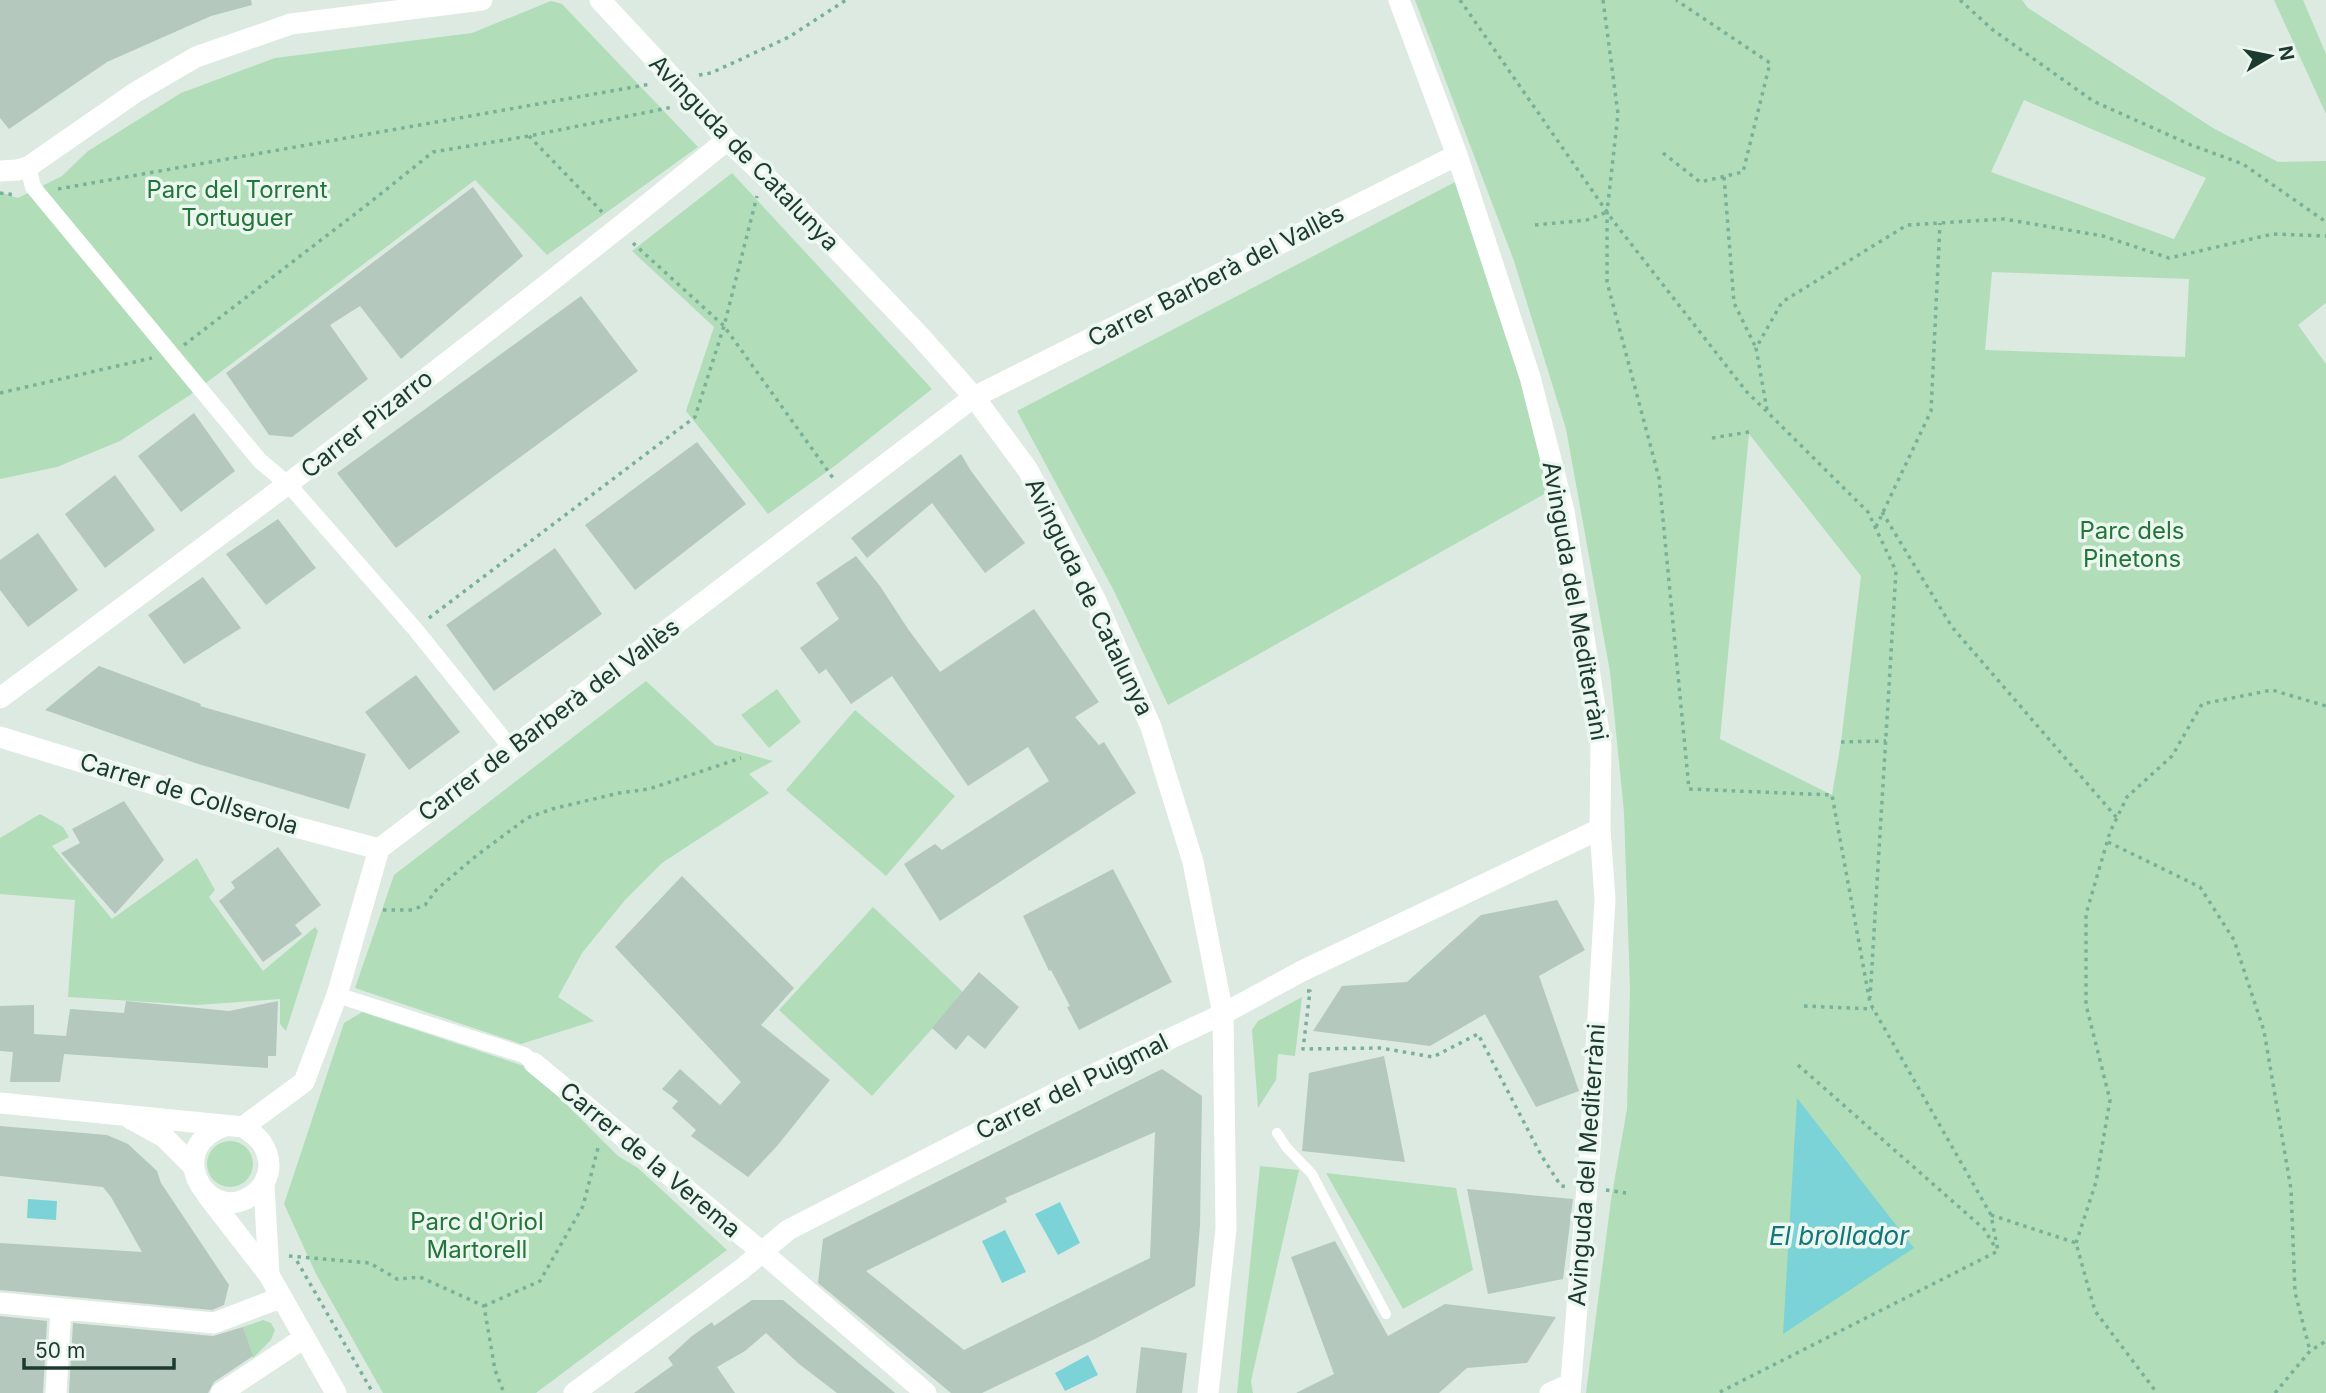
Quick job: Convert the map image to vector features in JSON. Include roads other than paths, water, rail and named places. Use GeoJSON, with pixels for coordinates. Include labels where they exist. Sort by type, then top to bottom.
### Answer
{"type":"FeatureCollection","features":[{"type":"Feature","properties":{"kind":"street"},"geometry":{"type":"LineString","coordinates":[[0,171],[28,167],[136,92],[196,57],[291,24],[482,0]]}},
{"type":"Feature","properties":{"kind":"street","name":"Avinguda de Catalunya"},"geometry":{"type":"LineString","coordinates":[[600,0],[727,140],[919,334],[974,397],[1028,470],[1096,601],[1151,727],[1193,862],[1223,1014],[1226,1229],[1208,1393]]}},
{"type":"Feature","properties":{"kind":"street","name":"Avinguda del Mediterràni"},"geometry":{"type":"LineString","coordinates":[[1399,0],[1457,155],[1530,377],[1564,511],[1601,745],[1600,830],[1605,900],[1590,1150],[1563,1390]]}},
{"type":"Feature","properties":{"kind":"street","name":"Carrer Pizarro"},"geometry":{"type":"LineString","coordinates":[[0,698],[289,485],[618,229],[727,140]]}},
{"type":"Feature","properties":{"kind":"street","name":"Carrer Barberà del Vallès"},"geometry":{"type":"LineString","coordinates":[[974,397],[1457,155]]}},
{"type":"Feature","properties":{"kind":"street"},"geometry":{"type":"LineString","coordinates":[[28,167],[33,187],[260,461],[289,485],[415,629],[512,748]]}},
{"type":"Feature","properties":{"kind":"street","name":"Carrer de Barberà del Vallès"},"geometry":{"type":"LineString","coordinates":[[379,849],[974,397]]}},
{"type":"Feature","properties":{"kind":"street","name":"Carrer de Collserola"},"geometry":{"type":"LineString","coordinates":[[0,737],[277,822],[379,849]]}},
{"type":"Feature","properties":{"kind":"street","name":"Carrer del Puigmal"},"geometry":{"type":"LineString","coordinates":[[574,1393],[788,1230],[1075,1083],[1223,1014],[1302,971],[1600,830]]}},
{"type":"Feature","properties":{"kind":"street"},"geometry":{"type":"LineString","coordinates":[[192,1165],[194,1154],[205,1135],[234,1127],[304,1082],[337,995],[379,849]]}},
{"type":"Feature","properties":{"kind":"street","name":"Carrer de la Verema"},"geometry":{"type":"LineString","coordinates":[[337,995],[524,1055],[762,1252],[926,1393]]}},
{"type":"Feature","properties":{"kind":"street"},"geometry":{"type":"LineString","coordinates":[[0,1103],[234,1127],[257,1136],[267,1150],[269,1167],[264,1184],[269,1275]]}},
{"type":"Feature","properties":{"kind":"street"},"geometry":{"type":"LineString","coordinates":[[123,1115],[164,1137],[192,1165],[204,1191],[269,1275],[336,1393]]}},
{"type":"Feature","properties":{"kind":"street"},"geometry":{"type":"LineString","coordinates":[[204,1191],[213,1198],[235,1202],[247,1199],[264,1184]]}},
{"type":"Feature","properties":{"kind":"street"},"geometry":{"type":"LineString","coordinates":[[0,1303],[214,1323],[280,1298]]}},
{"type":"Feature","properties":{"kind":"street"},"geometry":{"type":"LineString","coordinates":[[56,1393],[61,1309]]}},
{"type":"Feature","properties":{"kind":"street"},"geometry":{"type":"LineString","coordinates":[[221,1393],[304,1338]]}},
{"type":"Feature","properties":{"kind":"lane"},"geometry":{"type":"LineString","coordinates":[[1277,1133],[1287,1148],[1312,1174],[1386,1314]]}},
{"type":"Feature","properties":{"kind":"water","name":"El brollador"},"geometry":{"type":"Polygon","coordinates":[[[1797,1098],[1914,1248],[1783,1334],[1797,1098]]]}},
{"type":"Feature","properties":{"kind":"water"},"geometry":{"type":"Polygon","coordinates":[[[28,1199],[57,1201],[56,1220],[27,1218],[28,1199]]]}},
{"type":"Feature","properties":{"kind":"water"},"geometry":{"type":"Polygon","coordinates":[[[1060,1202],[1080,1243],[1058,1255],[1035,1214],[1060,1202]]]}},
{"type":"Feature","properties":{"kind":"water"},"geometry":{"type":"Polygon","coordinates":[[[1005,1230],[1026,1272],[1002,1283],[982,1241],[1005,1230]]]}},
{"type":"Feature","properties":{"kind":"water"},"geometry":{"type":"Polygon","coordinates":[[[1088,1355],[1098,1375],[1065,1391],[1055,1373],[1088,1355]]]}},
{"type":"Feature","properties":{"kind":"park label","name":"Parc del Torrent Tortuguer"},"geometry":{"type":"Point","coordinates":[237,204]}},
{"type":"Feature","properties":{"kind":"park label","name":"Parc dels Pinetons"},"geometry":{"type":"Point","coordinates":[2132,545]}},
{"type":"Feature","properties":{"kind":"park label","name":"Parc d'Oriol Martorell"},"geometry":{"type":"Point","coordinates":[477,1236]}}]}
